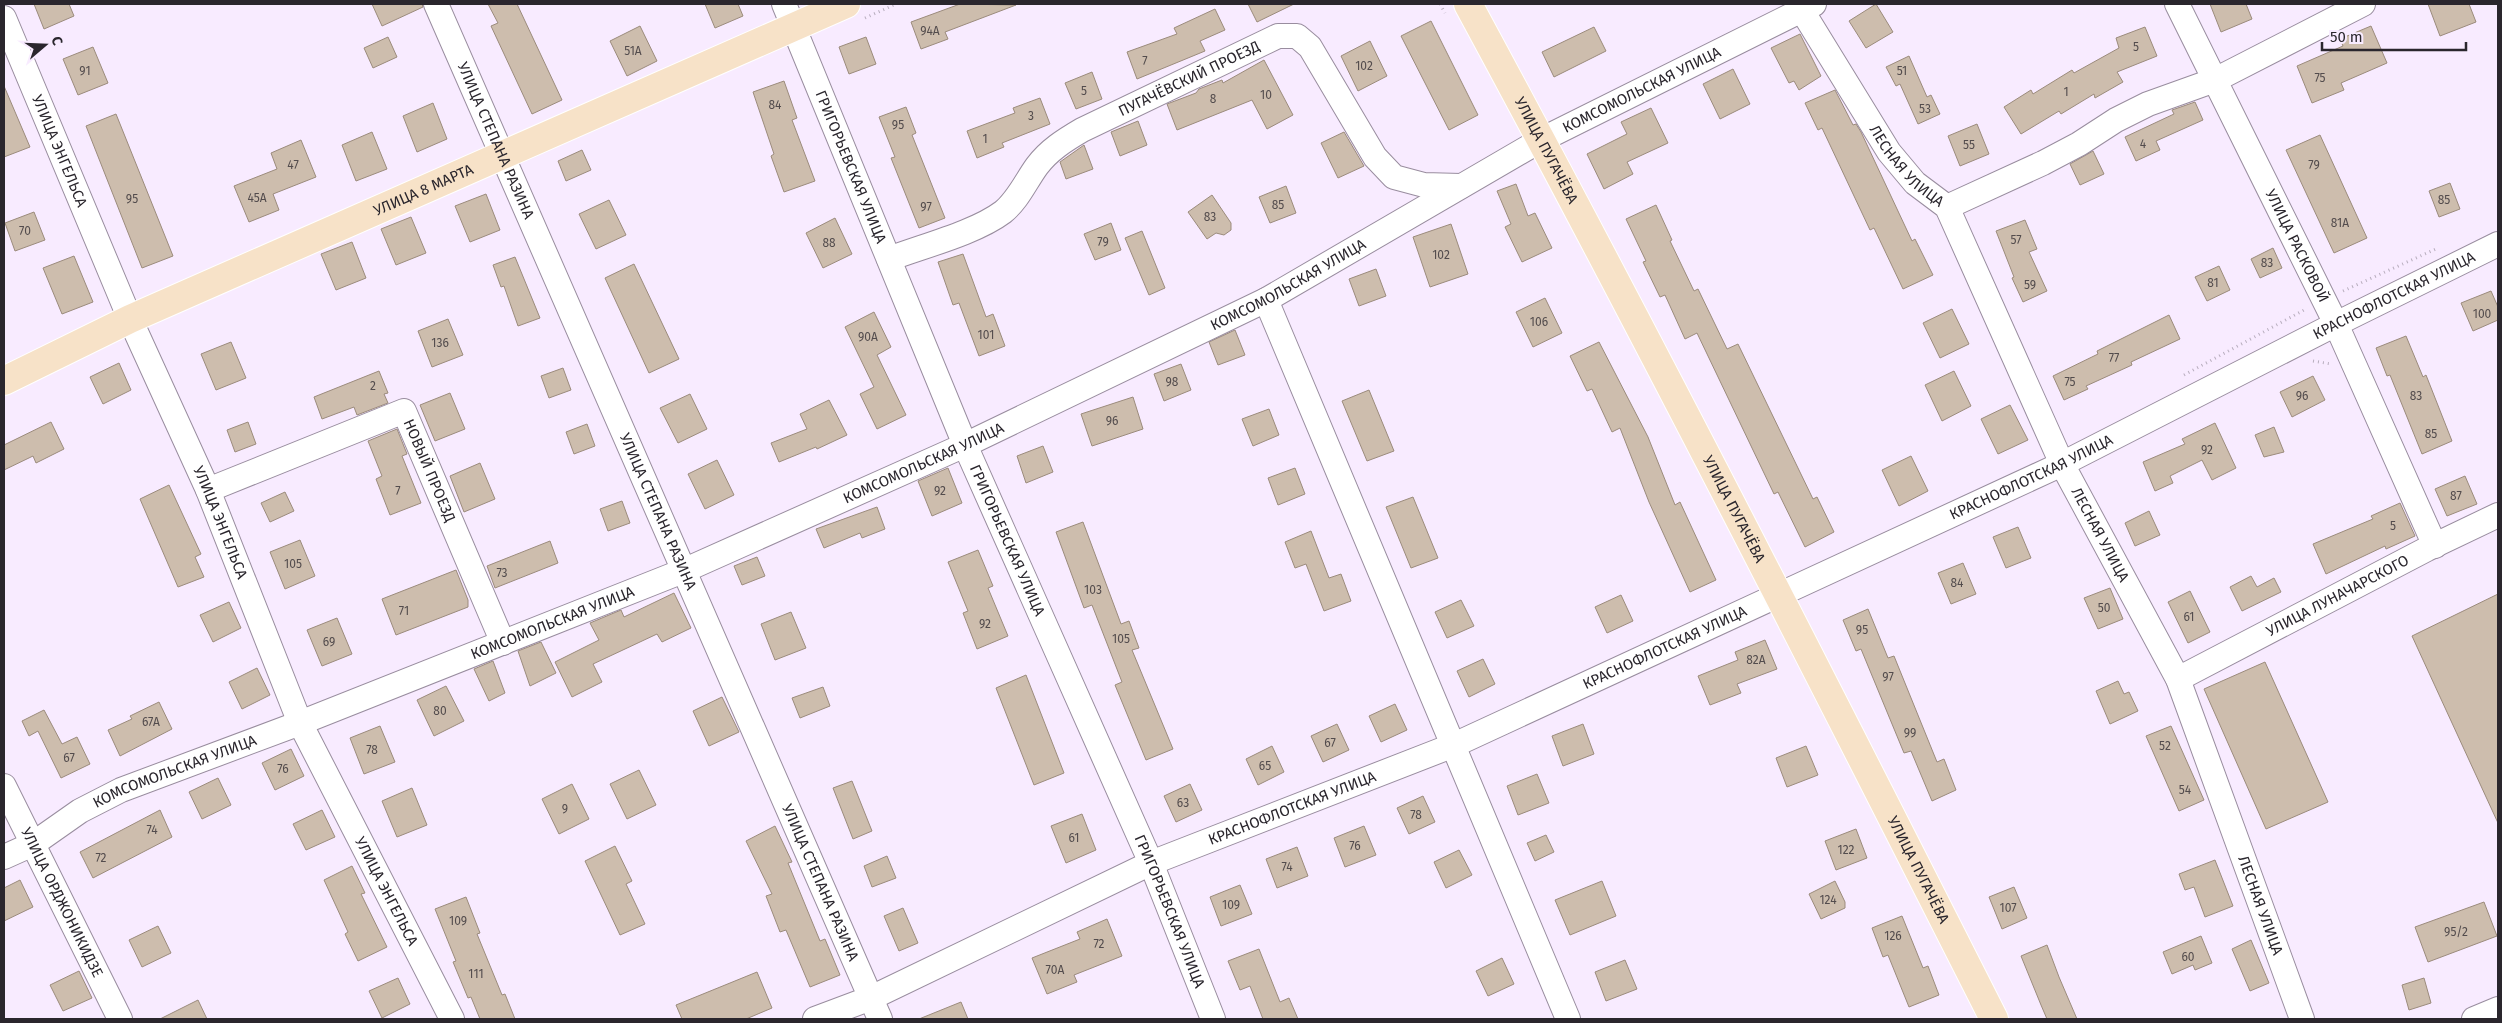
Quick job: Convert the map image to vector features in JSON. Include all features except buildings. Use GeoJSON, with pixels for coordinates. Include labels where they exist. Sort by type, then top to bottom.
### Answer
{"type":"FeatureCollection","features":[{"type":"Feature","properties":{"kind":"main road","name":"УЛИЦА 8 МАРТА"},"geometry":{"type":"LineString","coordinates":[[4,381],[130,319],[502,155],[789,15],[846,4]]}},
{"type":"Feature","properties":{"kind":"main road","name":"УЛИЦА ПУГАЧЁВА"},"geometry":{"type":"LineString","coordinates":[[1468,4],[1779,595],[1994,1019]]}},
{"type":"Feature","properties":{"kind":"street","name":"УЛИЦА СТЕПАНА РАЗИНА"},"geometry":{"type":"LineString","coordinates":[[436,4],[875,1009]]}},
{"type":"Feature","properties":{"kind":"street","name":"УЛИЦА РАСКОВОЙ"},"geometry":{"type":"LineString","coordinates":[[2177,4],[2336,324],[2435,546]]}},
{"type":"Feature","properties":{"kind":"street"},"geometry":{"type":"LineString","coordinates":[[1947,207],[2043,163],[2140,108],[2215,80],[2363,4]]}},
{"type":"Feature","properties":{"kind":"street","name":"КОМСОМОЛЬСКАЯ УЛИЦА"},"geometry":{"type":"LineString","coordinates":[[4,857],[33,844],[80,811],[121,790],[300,723],[683,571],[965,445],[1266,300],[1541,140],[1804,6]]}},
{"type":"Feature","properties":{"kind":"street","name":"ЛЕСНАЯ УЛИЦА"},"geometry":{"type":"LineString","coordinates":[[1804,6],[1889,152],[1915,183],[1947,207],[2062,464],[2178,679],[2302,1019]]}},
{"type":"Feature","properties":{"kind":"street","name":"ГРИГОРЬЕВСКАЯ УЛИЦА"},"geometry":{"type":"LineString","coordinates":[[789,15],[965,445],[1151,863],[1214,1019]]}},
{"type":"Feature","properties":{"kind":"street","name":"УЛИЦА ЭНГЕЛЬСА"},"geometry":{"type":"LineString","coordinates":[[4,18],[130,319],[208,490],[300,723],[452,1019]]}},
{"type":"Feature","properties":{"kind":"street","name":"ПУГАЧЁВСКИЙ ПРОЕЗД"},"geometry":{"type":"LineString","coordinates":[[889,259],[982,225],[1004,211],[1021,192],[1038,165],[1056,145],[1082,130],[1278,36],[1297,36],[1310,47],[1375,157],[1394,177],[1424,185],[1461,186]]}},
{"type":"Feature","properties":{"kind":"street","name":"КРАСНОФЛОТСКАЯ УЛИЦА"},"geometry":{"type":"LineString","coordinates":[[815,1019],[875,1009],[1151,863],[1454,746],[2062,464],[2336,324],[2498,244]]}},
{"type":"Feature","properties":{"kind":"street"},"geometry":{"type":"LineString","coordinates":[[1266,300],[1568,1019]]}},
{"type":"Feature","properties":{"kind":"street","name":"НОВЫЙ ПРОЕЗД"},"geometry":{"type":"LineString","coordinates":[[208,490],[404,411],[503,643]]}},
{"type":"Feature","properties":{"kind":"street","name":"УЛИЦА ЛУНАЧАРСКОГО"},"geometry":{"type":"LineString","coordinates":[[2178,679],[2498,515]]}},
{"type":"Feature","properties":{"kind":"street","name":"УЛИЦА ОРДЖОНИКИДЗЕ"},"geometry":{"type":"LineString","coordinates":[[4,786],[120,1019]]}},
{"type":"Feature","properties":{"kind":"street"},"geometry":{"type":"LineString","coordinates":[[2474,1019],[2498,1009]]}},
{"type":"Feature","properties":{"kind":"path"},"geometry":{"type":"LineString","coordinates":[[2180,378],[2324,300],[2446,244]]}}]}
